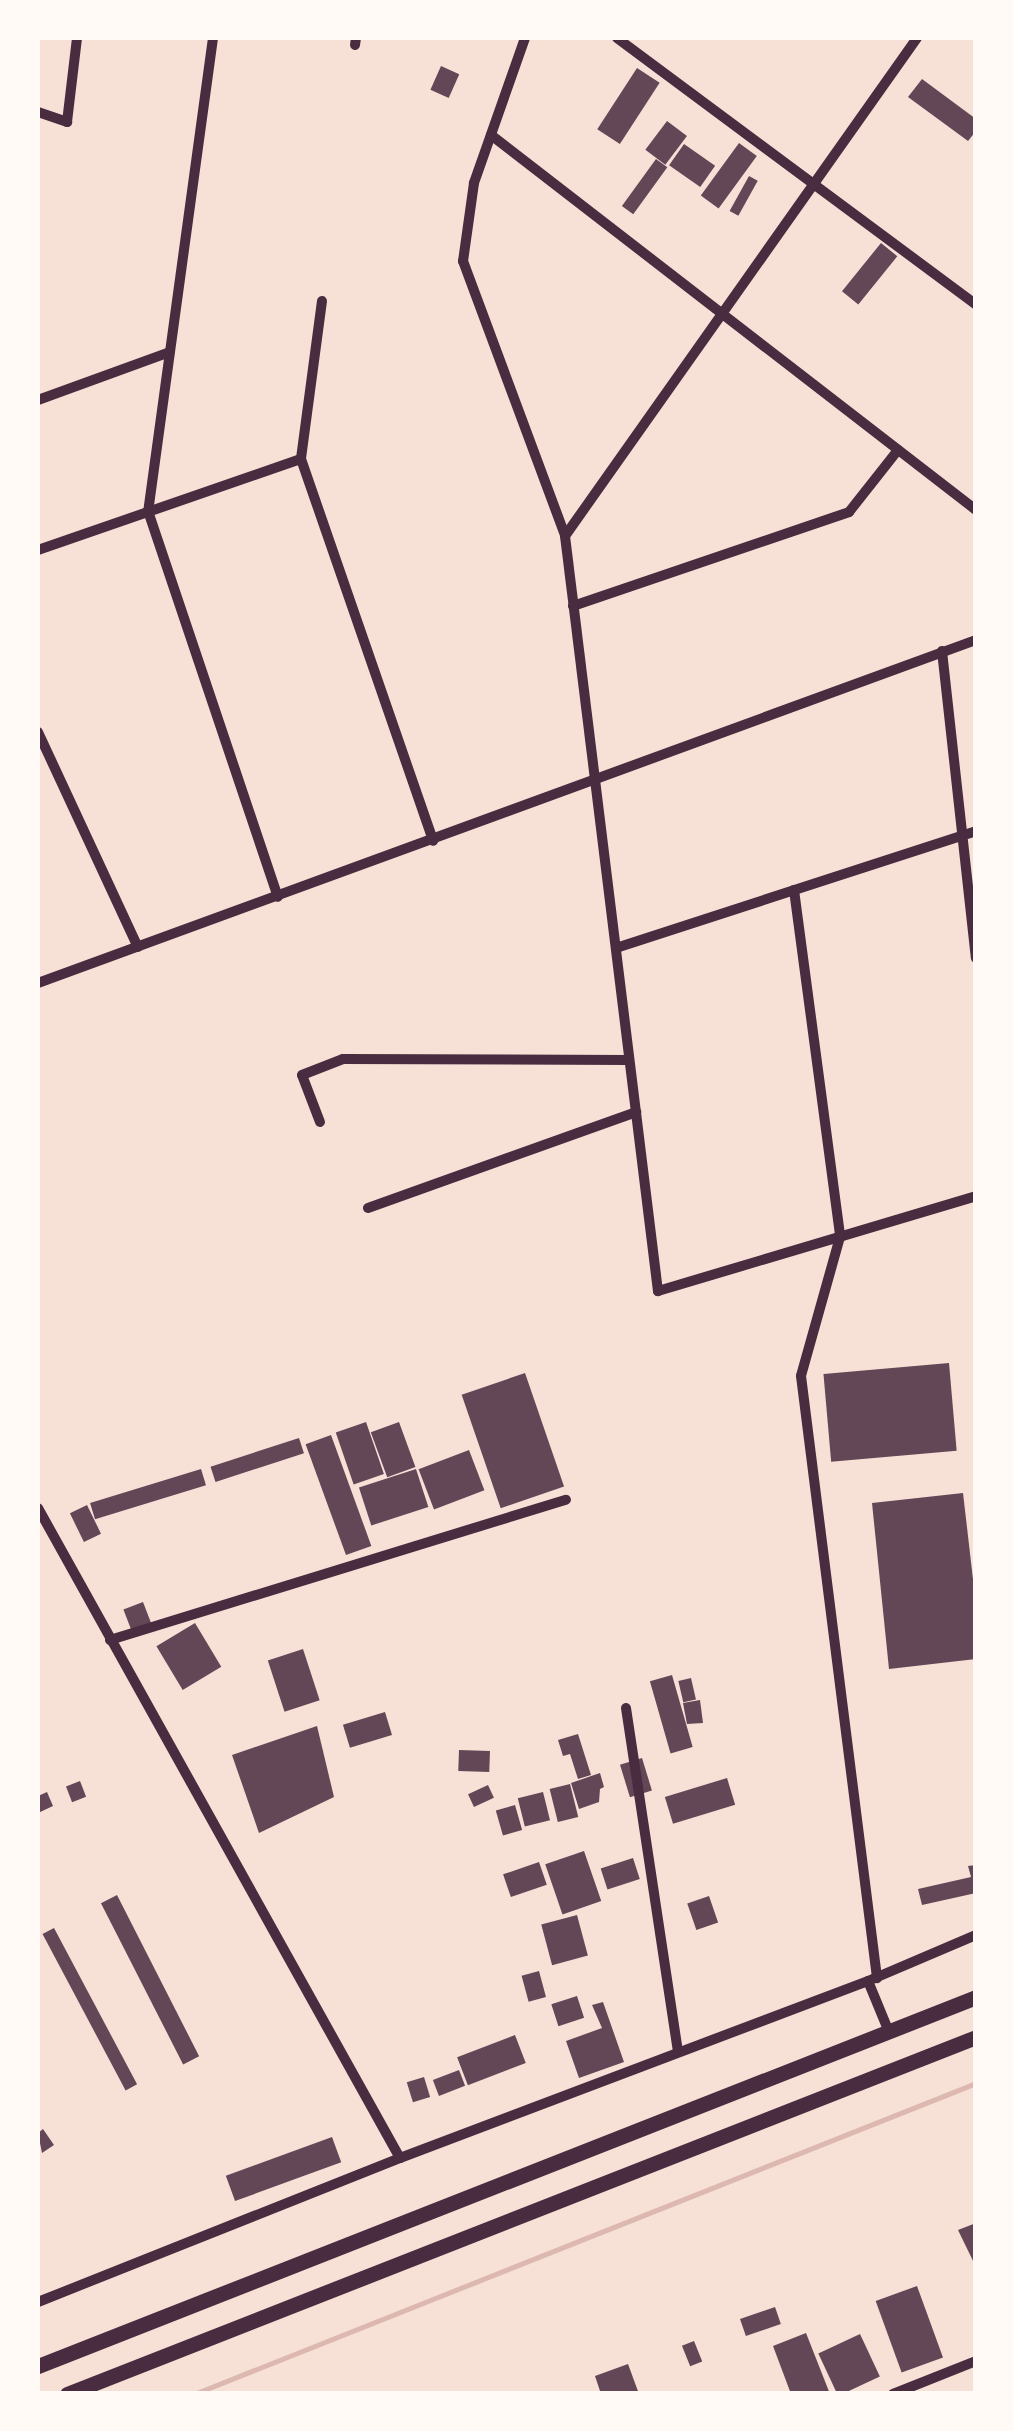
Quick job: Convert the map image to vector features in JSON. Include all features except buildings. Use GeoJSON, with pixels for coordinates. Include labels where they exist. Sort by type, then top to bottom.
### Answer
{"type":"FeatureCollection","features":[{"type":"Feature","properties":{"kind":"highway"},"geometry":{"type":"LineString","coordinates":[[38,2366],[976,1998]]}},
{"type":"Feature","properties":{"kind":"highway"},"geometry":{"type":"LineString","coordinates":[[67,2394],[976,2036]]}},
{"type":"Feature","properties":{"kind":"street"},"geometry":{"type":"LineString","coordinates":[[38,112],[67,122],[77,38]]}},
{"type":"Feature","properties":{"kind":"street"},"geometry":{"type":"LineString","coordinates":[[214,38],[148,511],[278,896]]}},
{"type":"Feature","properties":{"kind":"street"},"geometry":{"type":"LineString","coordinates":[[525,38],[474,183],[463,260],[564,536],[658,1292],[976,1196]]}},
{"type":"Feature","properties":{"kind":"street"},"geometry":{"type":"LineString","coordinates":[[617,38],[976,305]]}},
{"type":"Feature","properties":{"kind":"street"},"geometry":{"type":"LineString","coordinates":[[564,536],[917,38]]}},
{"type":"Feature","properties":{"kind":"street"},"geometry":{"type":"LineString","coordinates":[[491,135],[976,510]]}},
{"type":"Feature","properties":{"kind":"street"},"geometry":{"type":"LineString","coordinates":[[322,301],[301,460],[433,841]]}},
{"type":"Feature","properties":{"kind":"street"},"geometry":{"type":"LineString","coordinates":[[38,400],[170,352]]}},
{"type":"Feature","properties":{"kind":"street"},"geometry":{"type":"LineString","coordinates":[[574,606],[849,512],[898,450]]}},
{"type":"Feature","properties":{"kind":"street"},"geometry":{"type":"LineString","coordinates":[[38,550],[301,460]]}},
{"type":"Feature","properties":{"kind":"street"},"geometry":{"type":"LineString","coordinates":[[38,983],[976,640]]}},
{"type":"Feature","properties":{"kind":"street"},"geometry":{"type":"LineString","coordinates":[[942,651],[976,958]]}},
{"type":"Feature","properties":{"kind":"street"},"geometry":{"type":"LineString","coordinates":[[38,732],[138,947]]}},
{"type":"Feature","properties":{"kind":"street"},"geometry":{"type":"LineString","coordinates":[[616,948],[976,830]]}},
{"type":"Feature","properties":{"kind":"street"},"geometry":{"type":"LineString","coordinates":[[794,890],[840,1237],[801,1376],[872,1980],[889,2032]]}},
{"type":"Feature","properties":{"kind":"street"},"geometry":{"type":"LineString","coordinates":[[320,1122],[302,1075],[342,1059],[630,1060]]}},
{"type":"Feature","properties":{"kind":"street"},"geometry":{"type":"LineString","coordinates":[[368,1208],[636,1112]]}},
{"type":"Feature","properties":{"kind":"street"},"geometry":{"type":"LineString","coordinates":[[110,1640],[566,1500]]}},
{"type":"Feature","properties":{"kind":"street"},"geometry":{"type":"LineString","coordinates":[[38,1508],[400,2158]]}},
{"type":"Feature","properties":{"kind":"street"},"geometry":{"type":"LineString","coordinates":[[626,1708],[678,2052]]}},
{"type":"Feature","properties":{"kind":"street"},"geometry":{"type":"LineString","coordinates":[[38,2302],[400,2158],[872,1980],[976,1935]]}},
{"type":"Feature","properties":{"kind":"street"},"geometry":{"type":"LineString","coordinates":[[894,2394],[976,2362]]}},
{"type":"Feature","properties":{"kind":"waterway"},"geometry":{"type":"LineString","coordinates":[[194,2394],[976,2083]]}}]}
